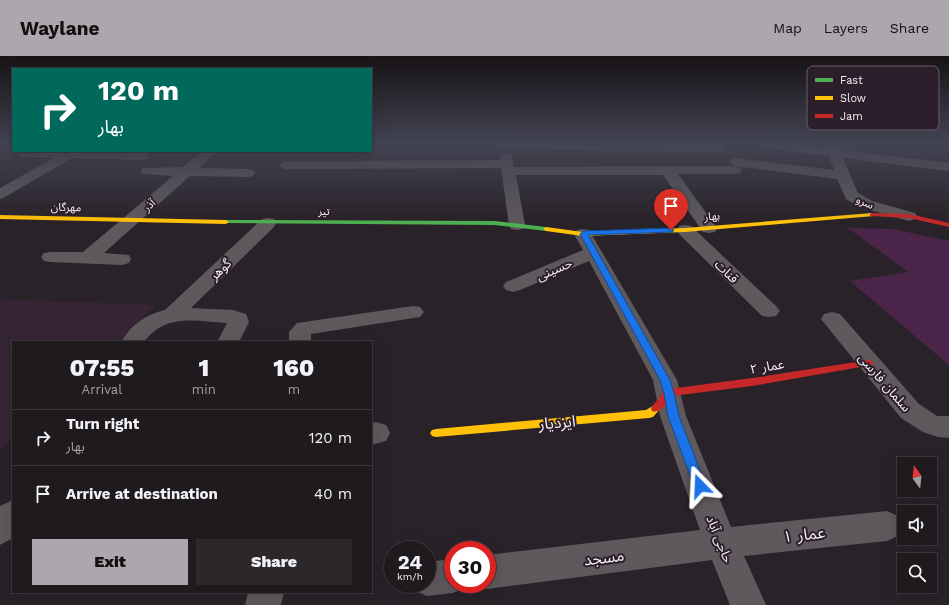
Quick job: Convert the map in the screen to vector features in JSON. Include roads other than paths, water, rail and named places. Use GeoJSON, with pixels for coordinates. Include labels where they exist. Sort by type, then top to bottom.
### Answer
{"type":"FeatureCollection","features":[{"type":"Feature","properties":{"kind":"street"},"geometry":{"type":"LineString","coordinates":[[0,194],[43,170]]}},
{"type":"Feature","properties":{"kind":"street","name":"آذر"},"geometry":{"type":"LineString","coordinates":[[88,258],[189,170]]}},
{"type":"Feature","properties":{"kind":"street"},"geometry":{"type":"LineString","coordinates":[[508,170],[517,224]]}},
{"type":"Feature","properties":{"kind":"street"},"geometry":{"type":"LineString","coordinates":[[594,170],[668,171],[686,170]]}},
{"type":"Feature","properties":{"kind":"street"},"geometry":{"type":"LineString","coordinates":[[778,170],[842,175]]}},
{"type":"Feature","properties":{"kind":"street","name":"سرو"},"geometry":{"type":"LineString","coordinates":[[840,170],[851,196],[855,199],[879,208],[909,216]]}},
{"type":"Feature","properties":{"kind":"street"},"geometry":{"type":"LineString","coordinates":[[148,171],[248,173]]}},
{"type":"Feature","properties":{"kind":"street"},"geometry":{"type":"LineString","coordinates":[[668,171],[709,228]]}},
{"type":"Feature","properties":{"kind":"street","name":"بهار"},"geometry":{"type":"LineString","coordinates":[[517,224],[589,243],[685,230],[874,215],[909,216],[949,225]]}},
{"type":"Feature","properties":{"kind":"street","name":"مهرگان"},"geometry":{"type":"LineString","coordinates":[[0,217],[131,220]]}},
{"type":"Feature","properties":{"kind":"street","name":"تیر"},"geometry":{"type":"LineString","coordinates":[[131,220],[268,223],[517,224]]}},
{"type":"Feature","properties":{"kind":"street","name":"گوهر"},"geometry":{"type":"LineString","coordinates":[[171,316],[268,223]]}},
{"type":"Feature","properties":{"kind":"street","name":"قنات"},"geometry":{"type":"LineString","coordinates":[[685,230],[769,311]]}},
{"type":"Feature","properties":{"kind":"street","name":"حسینی"},"geometry":{"type":"LineString","coordinates":[[513,286],[589,243]]}},
{"type":"Feature","properties":{"kind":"street","name":"حاجی آباد"},"geometry":{"type":"LineString","coordinates":[[589,243],[665,380],[673,416],[721,543],[748,605]]}},
{"type":"Feature","properties":{"kind":"street"},"geometry":{"type":"LineString","coordinates":[[50,257],[122,260]]}},
{"type":"Feature","properties":{"kind":"street"},"geometry":{"type":"LineString","coordinates":[[300,341],[300,332],[305,328],[413,312]]}},
{"type":"Feature","properties":{"kind":"street"},"geometry":{"type":"LineString","coordinates":[[133,341],[151,321],[160,317],[171,316],[233,317],[238,319],[228,341]]}},
{"type":"Feature","properties":{"kind":"street","name":"سلمان فارسی"},"geometry":{"type":"LineString","coordinates":[[832,319],[910,411],[925,423],[937,428],[949,427]]}},
{"type":"Feature","properties":{"kind":"street","name":"عمار ۲"},"geometry":{"type":"LineString","coordinates":[[669,393],[752,382],[869,363]]}},
{"type":"Feature","properties":{"kind":"street","name":"ایزدیار"},"geometry":{"type":"LineString","coordinates":[[436,433],[649,414],[660,405],[669,393]]}},
{"type":"Feature","properties":{"kind":"street"},"geometry":{"type":"LineString","coordinates":[[0,530],[12,515]]}},
{"type":"Feature","properties":{"kind":"street","name":"عمار ۱"},"geometry":{"type":"LineString","coordinates":[[721,543],[887,526]]}},
{"type":"Feature","properties":{"kind":"street","name":"مسجد"},"geometry":{"type":"LineString","coordinates":[[496,571],[721,543]]}},
{"type":"Feature","properties":{"kind":"street"},"geometry":{"type":"LineString","coordinates":[[262,605],[266,593]]}}]}
